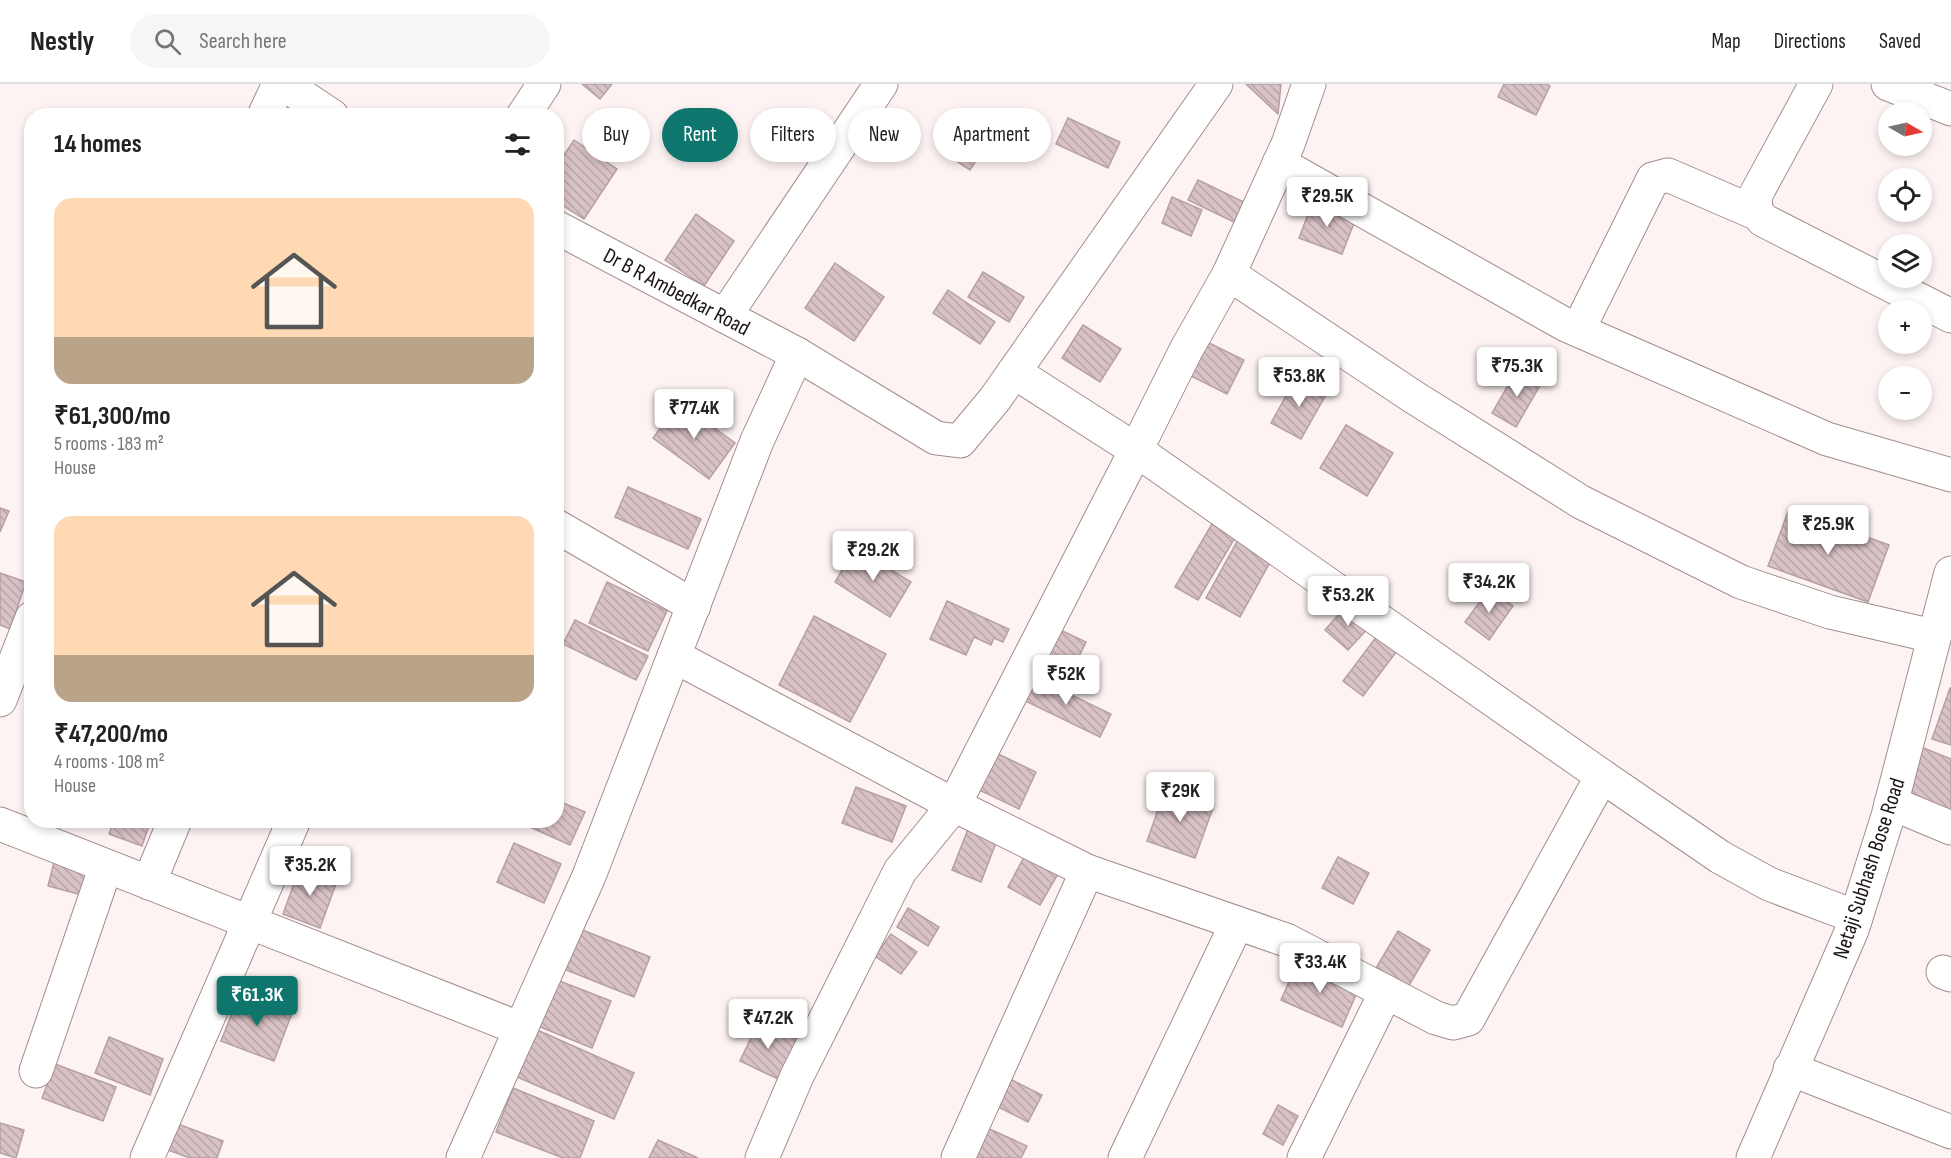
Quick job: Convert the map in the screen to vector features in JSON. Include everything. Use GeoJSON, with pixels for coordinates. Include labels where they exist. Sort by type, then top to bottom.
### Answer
{"type":"FeatureCollection","features":[{"type":"Feature","properties":{"kind":"street"},"geometry":{"type":"LineString","coordinates":[[268,108],[279,84]]}},
{"type":"Feature","properties":{"kind":"street"},"geometry":{"type":"LineString","coordinates":[[284,84],[320,108]]}},
{"type":"Feature","properties":{"kind":"street"},"geometry":{"type":"LineString","coordinates":[[528,108],[544,84]]}},
{"type":"Feature","properties":{"kind":"street"},"geometry":{"type":"LineString","coordinates":[[725,316],[881,84]]}},
{"type":"Feature","properties":{"kind":"street"},"geometry":{"type":"LineString","coordinates":[[1216,84],[1014,372],[1136,450],[1730,863],[1769,884],[1856,917]]}},
{"type":"Feature","properties":{"kind":"street"},"geometry":{"type":"LineString","coordinates":[[762,1158],[797,1076],[900,871],[954,805],[1186,350],[1229,274],[1279,163],[1310,84]]}},
{"type":"Feature","properties":{"kind":"street"},"geometry":{"type":"LineString","coordinates":[[1816,84],[1755,196],[1754,205],[1758,214],[1763,220],[1951,316]]}},
{"type":"Feature","properties":{"kind":"street"},"geometry":{"type":"LineString","coordinates":[[1888,84],[1951,109]]}},
{"type":"Feature","properties":{"kind":"street"},"geometry":{"type":"LineString","coordinates":[[1279,163],[1578,330],[1827,439],[1951,475]]}},
{"type":"Feature","properties":{"kind":"street"},"geometry":{"type":"LineString","coordinates":[[1578,330],[1653,179],[1668,175],[1758,214]]}},
{"type":"Feature","properties":{"kind":"street","name":"Dr B R Ambedkar Road"},"geometry":{"type":"LineString","coordinates":[[564,231],[797,354],[936,438],[960,441],[1014,372]]}},
{"type":"Feature","properties":{"kind":"street"},"geometry":{"type":"LineString","coordinates":[[1229,274],[1403,389],[1581,502],[1741,582],[1830,612],[1933,636]]}},
{"type":"Feature","properties":{"kind":"street"},"geometry":{"type":"LineString","coordinates":[[463,1158],[589,876],[757,441],[797,354]]}},
{"type":"Feature","properties":{"kind":"street"},"geometry":{"type":"LineString","coordinates":[[564,531],[694,606]]}},
{"type":"Feature","properties":{"kind":"street","name":"Netaji Subhash Bose Road"},"geometry":{"type":"LineString","coordinates":[[1753,1158],[1856,917],[1891,803],[1950,578]]}},
{"type":"Feature","properties":{"kind":"street"},"geometry":{"type":"LineString","coordinates":[[0,700],[24,638]]}},
{"type":"Feature","properties":{"kind":"street"},"geometry":{"type":"LineString","coordinates":[[674,656],[954,805],[1087,871],[1286,940],[1436,1018],[1453,1023],[1468,1019],[1602,776]]}},
{"type":"Feature","properties":{"kind":"street"},"geometry":{"type":"LineString","coordinates":[[1891,803],[1951,828]]}},
{"type":"Feature","properties":{"kind":"street"},"geometry":{"type":"LineString","coordinates":[[149,883],[172,828]]}},
{"type":"Feature","properties":{"kind":"street"},"geometry":{"type":"LineString","coordinates":[[147,1158],[290,828]]}},
{"type":"Feature","properties":{"kind":"street"},"geometry":{"type":"LineString","coordinates":[[3,834],[106,866],[521,1029]]}},
{"type":"Feature","properties":{"kind":"street"},"geometry":{"type":"LineString","coordinates":[[36,1071],[106,866]]}},
{"type":"Feature","properties":{"kind":"street"},"geometry":{"type":"LineString","coordinates":[[958,1158],[1087,871]]}},
{"type":"Feature","properties":{"kind":"street"},"geometry":{"type":"LineString","coordinates":[[1125,1158],[1237,923]]}},
{"type":"Feature","properties":{"kind":"street"},"geometry":{"type":"LineString","coordinates":[[1304,1158],[1386,992]]}},
{"type":"Feature","properties":{"kind":"street"},"geometry":{"type":"LineString","coordinates":[[1791,1069],[1951,1132]]}},
{"type":"Feature","properties":{"kind":"building"},"geometry":{"type":"Polygon","coordinates":[[[582,84],[612,84],[600,99],[582,84]]]}},
{"type":"Feature","properties":{"kind":"building"},"geometry":{"type":"Polygon","coordinates":[[[1246,84],[1281,84],[1278,114],[1246,84]]]}},
{"type":"Feature","properties":{"kind":"building"},"geometry":{"type":"Polygon","coordinates":[[[1504,84],[1547,84],[1550,86],[1536,115],[1498,97],[1504,84]]]}},
{"type":"Feature","properties":{"kind":"building"},"geometry":{"type":"Polygon","coordinates":[[[1068,118],[1120,142],[1108,168],[1056,144],[1068,118]]]}},
{"type":"Feature","properties":{"kind":"building"},"geometry":{"type":"Polygon","coordinates":[[[574,140],[582,145],[582,162],[607,162],[617,169],[584,219],[564,206],[564,155],[574,140]]]}},
{"type":"Feature","properties":{"kind":"building"},"geometry":{"type":"Polygon","coordinates":[[[958,162],[975,162],[970,170],[958,162]]]}},
{"type":"Feature","properties":{"kind":"building"},"geometry":{"type":"Polygon","coordinates":[[[1198,180],[1248,204],[1238,224],[1188,200],[1198,180]]]}},
{"type":"Feature","properties":{"kind":"building"},"geometry":{"type":"Polygon","coordinates":[[[1172,197],[1202,210],[1191,236],[1162,223],[1172,197]]]}},
{"type":"Feature","properties":{"kind":"building"},"geometry":{"type":"Polygon","coordinates":[[[1313,201],[1356,218],[1342,254],[1299,238],[1313,201]]]}},
{"type":"Feature","properties":{"kind":"building"},"geometry":{"type":"Polygon","coordinates":[[[696,214],[734,241],[704,286],[665,260],[696,214]]]}},
{"type":"Feature","properties":{"kind":"building"},"geometry":{"type":"Polygon","coordinates":[[[835,263],[884,297],[854,341],[805,308],[835,263]]]}},
{"type":"Feature","properties":{"kind":"building"},"geometry":{"type":"Polygon","coordinates":[[[983,272],[1024,297],[1009,322],[968,297],[983,272]]]}},
{"type":"Feature","properties":{"kind":"building"},"geometry":{"type":"Polygon","coordinates":[[[948,290],[995,322],[980,344],[933,313],[948,290]]]}},
{"type":"Feature","properties":{"kind":"building"},"geometry":{"type":"Polygon","coordinates":[[[1083,325],[1121,349],[1100,382],[1062,358],[1083,325]]]}},
{"type":"Feature","properties":{"kind":"building"},"geometry":{"type":"Polygon","coordinates":[[[1203,340],[1244,360],[1227,394],[1187,374],[1203,340]]]}},
{"type":"Feature","properties":{"kind":"building"},"geometry":{"type":"Polygon","coordinates":[[[1518,368],[1542,382],[1516,427],[1492,413],[1518,368]]]}},
{"type":"Feature","properties":{"kind":"building"},"geometry":{"type":"Polygon","coordinates":[[[1297,376],[1327,393],[1301,439],[1271,423],[1297,376]]]}},
{"type":"Feature","properties":{"kind":"building"},"geometry":{"type":"Polygon","coordinates":[[[679,402],[735,443],[709,479],[653,438],[679,402]]]}},
{"type":"Feature","properties":{"kind":"building"},"geometry":{"type":"Polygon","coordinates":[[[1346,425],[1393,453],[1367,496],[1320,468],[1346,425]]]}},
{"type":"Feature","properties":{"kind":"building"},"geometry":{"type":"Polygon","coordinates":[[[628,487],[701,519],[688,549],[615,517],[628,487]]]}},
{"type":"Feature","properties":{"kind":"building"},"geometry":{"type":"Polygon","coordinates":[[[0,508],[9,511],[0,532],[0,508]]]}},
{"type":"Feature","properties":{"kind":"building"},"geometry":{"type":"Polygon","coordinates":[[[1789,509],[1889,545],[1868,602],[1768,566],[1789,509]]]}},
{"type":"Feature","properties":{"kind":"building"},"geometry":{"type":"Polygon","coordinates":[[[1216,517],[1239,531],[1198,600],[1175,587],[1216,517]]]}},
{"type":"Feature","properties":{"kind":"building"},"geometry":{"type":"Polygon","coordinates":[[[1240,536],[1274,555],[1240,617],[1206,598],[1240,536]]]}},
{"type":"Feature","properties":{"kind":"building"},"geometry":{"type":"Polygon","coordinates":[[[855,548],[911,582],[890,617],[835,582],[855,548]]]}},
{"type":"Feature","properties":{"kind":"building"},"geometry":{"type":"Polygon","coordinates":[[[0,573],[24,581],[24,588],[10,629],[0,625],[0,573]]]}},
{"type":"Feature","properties":{"kind":"building"},"geometry":{"type":"Polygon","coordinates":[[[607,582],[667,611],[648,651],[589,623],[607,582]]]}},
{"type":"Feature","properties":{"kind":"building"},"geometry":{"type":"Polygon","coordinates":[[[1489,589],[1513,606],[1489,640],[1465,622],[1489,589]]]}},
{"type":"Feature","properties":{"kind":"building"},"geometry":{"type":"Polygon","coordinates":[[[947,601],[1009,629],[1003,642],[994,638],[991,645],[974,637],[966,655],[930,639],[947,601]]]}},
{"type":"Feature","properties":{"kind":"building"},"geometry":{"type":"Polygon","coordinates":[[[1348,604],[1371,625],[1348,650],[1325,630],[1348,604]]]}},
{"type":"Feature","properties":{"kind":"building"},"geometry":{"type":"Polygon","coordinates":[[[814,616],[886,654],[850,722],[779,685],[814,616]]]}},
{"type":"Feature","properties":{"kind":"building"},"geometry":{"type":"Polygon","coordinates":[[[575,620],[648,656],[636,680],[564,644],[575,620]]]}},
{"type":"Feature","properties":{"kind":"building"},"geometry":{"type":"Polygon","coordinates":[[[1054,627],[1086,642],[1068,679],[1037,665],[1054,627]]]}},
{"type":"Feature","properties":{"kind":"building"},"geometry":{"type":"Polygon","coordinates":[[[1380,632],[1400,647],[1363,696],[1343,681],[1380,632]]]}},
{"type":"Feature","properties":{"kind":"building"},"geometry":{"type":"Polygon","coordinates":[[[1032,676],[1111,714],[1100,737],[1021,699],[1032,676]]]}},
{"type":"Feature","properties":{"kind":"building"},"geometry":{"type":"Polygon","coordinates":[[[1951,688],[1951,745],[1932,739],[1951,688]]]}},
{"type":"Feature","properties":{"kind":"building"},"geometry":{"type":"Polygon","coordinates":[[[1921,747],[1951,759],[1951,814],[1902,794],[1921,747]]]}},
{"type":"Feature","properties":{"kind":"building"},"geometry":{"type":"Polygon","coordinates":[[[994,752],[1036,772],[1019,809],[977,789],[994,752]]]}},
{"type":"Feature","properties":{"kind":"building"},"geometry":{"type":"Polygon","coordinates":[[[856,787],[906,806],[892,842],[842,823],[856,787]]]}},
{"type":"Feature","properties":{"kind":"building"},"geometry":{"type":"Polygon","coordinates":[[[1166,787],[1214,805],[1195,858],[1147,841],[1166,787]]]}},
{"type":"Feature","properties":{"kind":"building"},"geometry":{"type":"Polygon","coordinates":[[[564,803],[585,812],[570,845],[532,828],[564,828],[564,803]]]}},
{"type":"Feature","properties":{"kind":"building"},"geometry":{"type":"Polygon","coordinates":[[[970,824],[999,835],[981,882],[952,870],[970,824]]]}},
{"type":"Feature","properties":{"kind":"building"},"geometry":{"type":"Polygon","coordinates":[[[111,828],[148,828],[142,846],[109,834],[111,828]]]}},
{"type":"Feature","properties":{"kind":"building"},"geometry":{"type":"Polygon","coordinates":[[[514,843],[561,864],[544,903],[497,882],[514,843]]]}},
{"type":"Feature","properties":{"kind":"building"},"geometry":{"type":"Polygon","coordinates":[[[1029,848],[1062,867],[1040,905],[1008,887],[1029,848]]]}},
{"type":"Feature","properties":{"kind":"building"},"geometry":{"type":"Polygon","coordinates":[[[56,854],[95,865],[86,896],[48,886],[56,854]]]}},
{"type":"Feature","properties":{"kind":"building"},"geometry":{"type":"Polygon","coordinates":[[[1338,857],[1369,873],[1353,904],[1322,888],[1338,857]]]}},
{"type":"Feature","properties":{"kind":"building"},"geometry":{"type":"Polygon","coordinates":[[[300,867],[337,881],[320,928],[283,914],[300,867]]]}},
{"type":"Feature","properties":{"kind":"building"},"geometry":{"type":"Polygon","coordinates":[[[908,908],[939,927],[928,946],[897,927],[908,908]]]}},
{"type":"Feature","properties":{"kind":"building"},"geometry":{"type":"Polygon","coordinates":[[[580,929],[650,957],[634,997],[564,969],[580,929]]]}},
{"type":"Feature","properties":{"kind":"building"},"geometry":{"type":"Polygon","coordinates":[[[1398,931],[1430,950],[1408,987],[1376,968],[1398,931]]]}},
{"type":"Feature","properties":{"kind":"building"},"geometry":{"type":"Polygon","coordinates":[[[891,934],[917,952],[901,974],[875,956],[891,934]]]}},
{"type":"Feature","properties":{"kind":"building"},"geometry":{"type":"Polygon","coordinates":[[[1298,961],[1359,988],[1342,1027],[1281,1000],[1298,961]]]}},
{"type":"Feature","properties":{"kind":"building"},"geometry":{"type":"Polygon","coordinates":[[[557,980],[611,1001],[592,1048],[538,1026],[557,980]]]}},
{"type":"Feature","properties":{"kind":"building"},"geometry":{"type":"Polygon","coordinates":[[[240,993],[292,1013],[274,1061],[221,1041],[240,993]]]}},
{"type":"Feature","properties":{"kind":"building"},"geometry":{"type":"Polygon","coordinates":[[[759,1021],[797,1039],[778,1079],[740,1061],[759,1021]]]}},
{"type":"Feature","properties":{"kind":"building"},"geometry":{"type":"Polygon","coordinates":[[[535,1029],[634,1073],[614,1119],[515,1076],[535,1029]]]}},
{"type":"Feature","properties":{"kind":"building"},"geometry":{"type":"Polygon","coordinates":[[[109,1037],[163,1059],[150,1095],[95,1073],[109,1037]]]}},
{"type":"Feature","properties":{"kind":"building"},"geometry":{"type":"Polygon","coordinates":[[[55,1064],[116,1087],[103,1121],[42,1098],[55,1064]]]}},
{"type":"Feature","properties":{"kind":"building"},"geometry":{"type":"Polygon","coordinates":[[[1010,1079],[1042,1095],[1028,1122],[996,1106],[1010,1079]]]}},
{"type":"Feature","properties":{"kind":"building"},"geometry":{"type":"Polygon","coordinates":[[[513,1088],[594,1121],[580,1158],[563,1158],[496,1132],[513,1088]]]}},
{"type":"Feature","properties":{"kind":"building"},"geometry":{"type":"Polygon","coordinates":[[[1278,1105],[1298,1116],[1283,1145],[1263,1134],[1278,1105]]]}},
{"type":"Feature","properties":{"kind":"building"},"geometry":{"type":"Polygon","coordinates":[[[0,1123],[24,1130],[16,1158],[0,1153],[0,1123]]]}},
{"type":"Feature","properties":{"kind":"building"},"geometry":{"type":"Polygon","coordinates":[[[178,1124],[223,1141],[217,1158],[190,1158],[168,1150],[178,1124]]]}},
{"type":"Feature","properties":{"kind":"building"},"geometry":{"type":"Polygon","coordinates":[[[985,1127],[1027,1146],[1021,1158],[971,1158],[985,1127]]]}},
{"type":"Feature","properties":{"kind":"building"},"geometry":{"type":"Polygon","coordinates":[[[658,1140],[698,1158],[649,1158],[658,1140]]]}}]}
